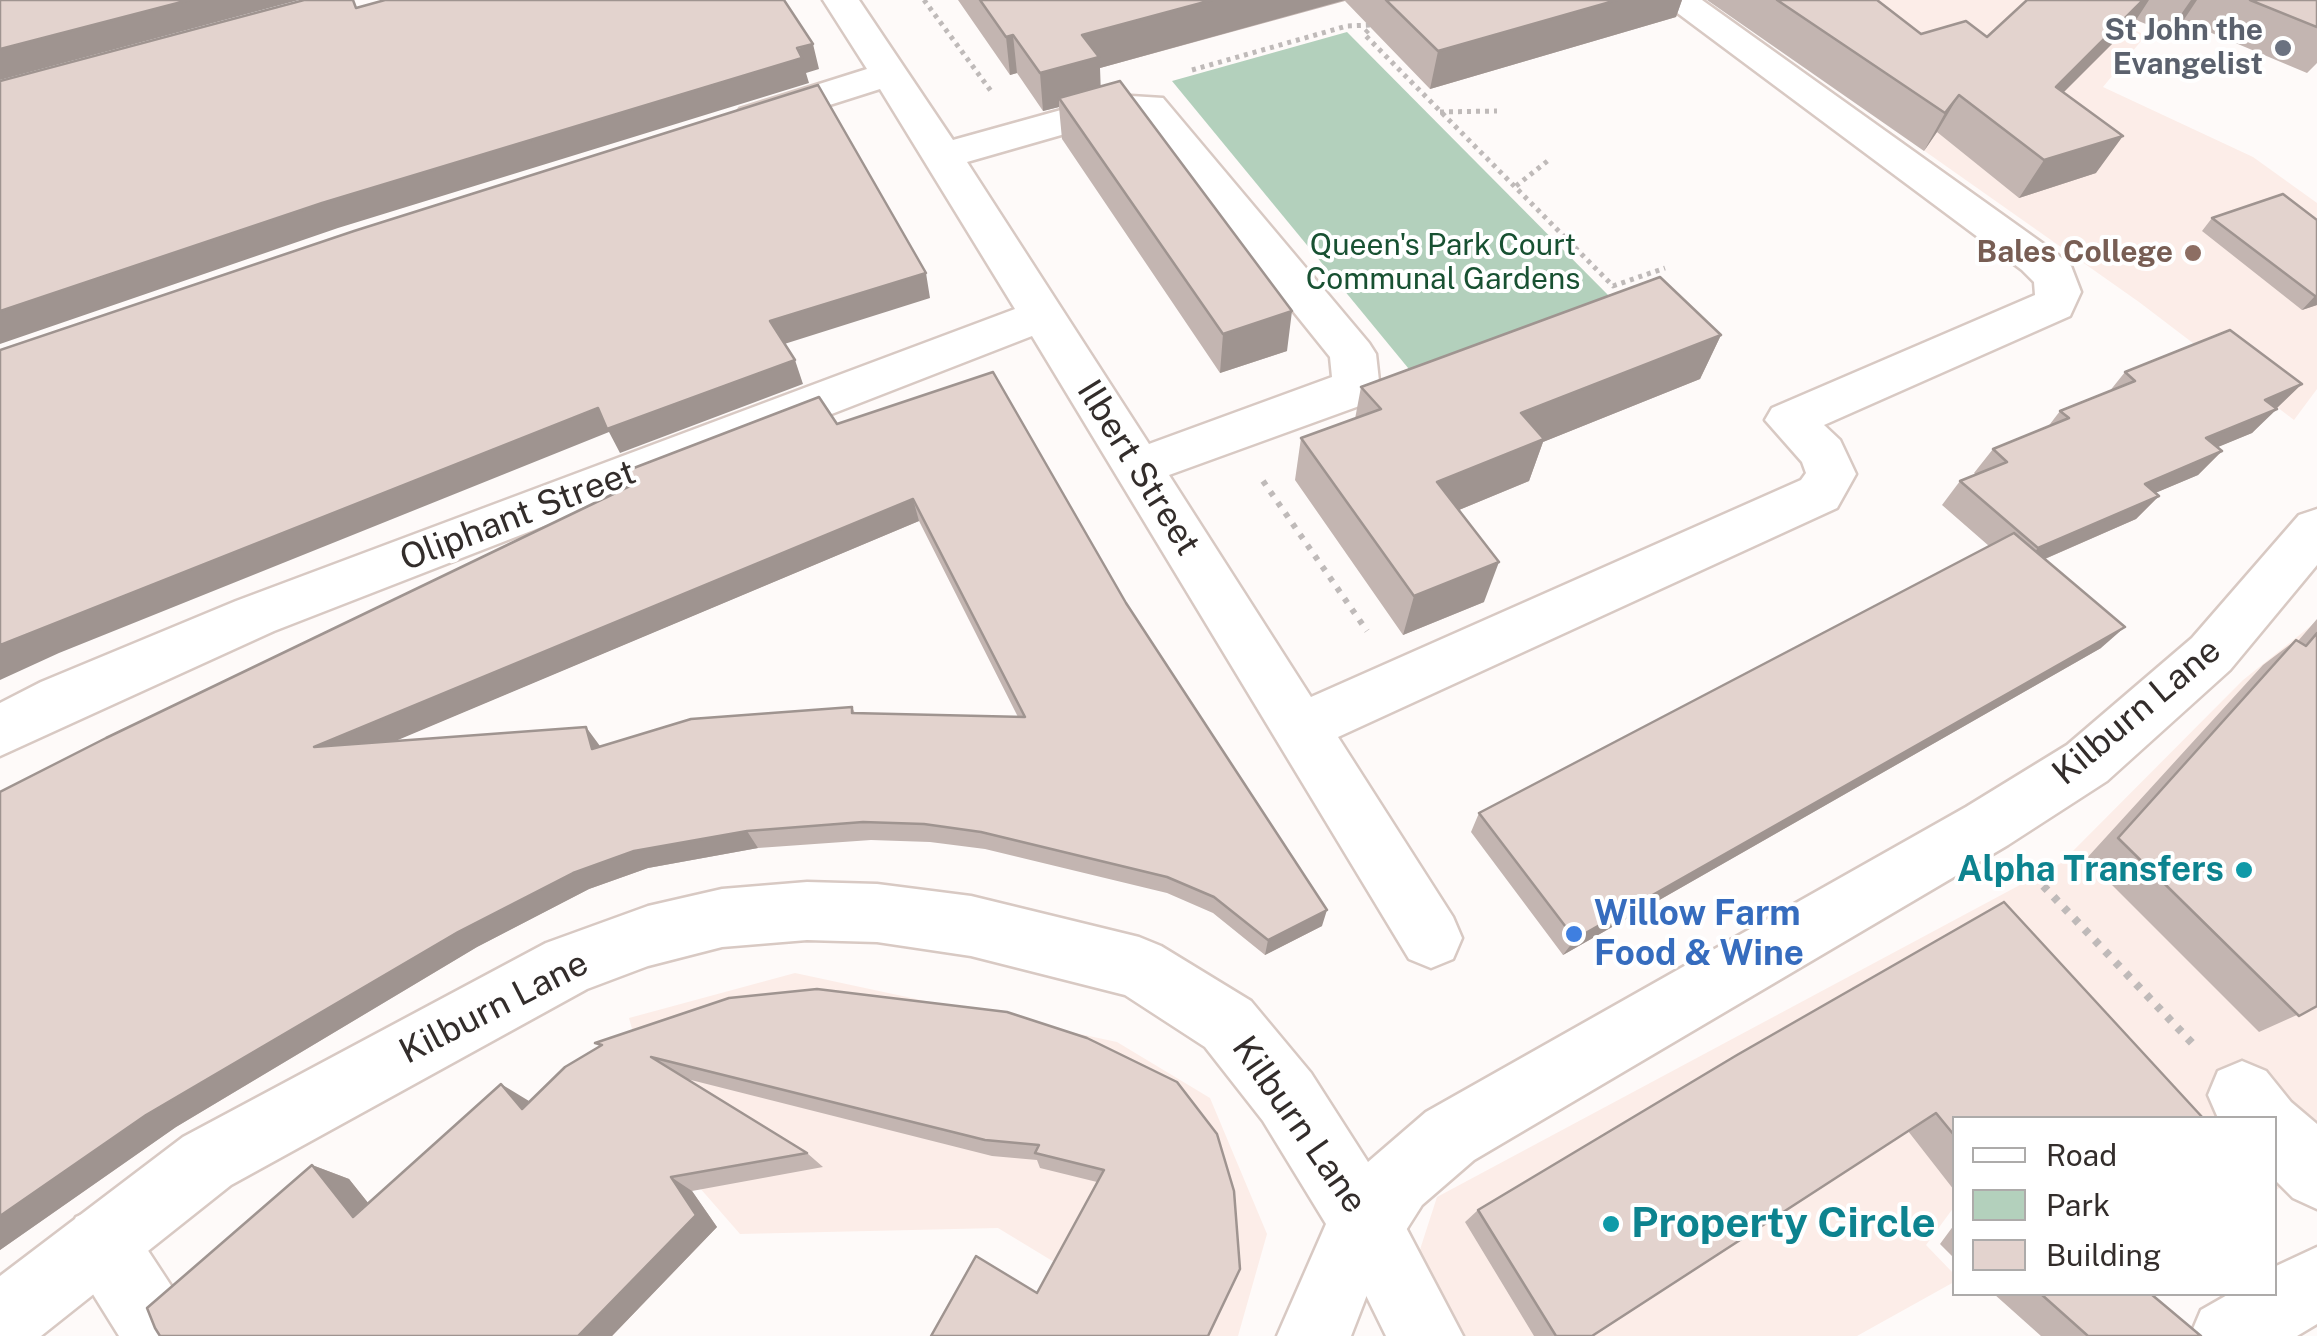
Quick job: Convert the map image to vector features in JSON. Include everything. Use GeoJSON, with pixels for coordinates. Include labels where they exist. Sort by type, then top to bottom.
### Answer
{"type":"FeatureCollection","features":[{"type":"Feature","properties":{"kind":"street","name":"Ilbert Street"},"geometry":{"type":"LineString","coordinates":[[841,0],[943,156],[1431,938]]}},
{"type":"Feature","properties":{"kind":"street"},"geometry":{"type":"LineString","coordinates":[[1300,728],[1820,494],[1831,474],[1823,453],[1789,420],[2054,306],[2059,292],[2055,276],[2037,260],[1678,0]]}},
{"type":"Feature","properties":{"kind":"street"},"geometry":{"type":"LineString","coordinates":[[722,127],[889,74]]}},
{"type":"Feature","properties":{"kind":"street"},"geometry":{"type":"LineString","coordinates":[[943,156],[1114,107],[1136,104],[1156,110],[1352,354],[1356,381],[1345,393],[1138,467]]}},
{"type":"Feature","properties":{"kind":"street","name":"Oliphant Street"},"geometry":{"type":"LineString","coordinates":[[0,731],[61,699],[255,616],[1043,315]]}},
{"type":"Feature","properties":{"kind":"street","name":"Kilburn Lane"},"geometry":{"type":"LineString","coordinates":[[12,1324],[100,1242],[207,1161],[568,965],[648,936],[722,918],[807,911],[878,913],[970,926],[1140,968],[1228,1024],[1287,1097],[1366,1224],[1396,1180],[1450,1136],[1987,826],[2087,763],[2211,654],[2317,529]]}},
{"type":"Feature","properties":{"kind":"street"},"geometry":{"type":"LineString","coordinates":[[2277,1132],[2317,1174]]}},
{"type":"Feature","properties":{"kind":"street"},"geometry":{"type":"LineString","coordinates":[[1314,1336],[1342,1266],[1366,1224]]}},
{"type":"Feature","properties":{"kind":"street"},"geometry":{"type":"LineString","coordinates":[[1366,1224],[1426,1336]]}},
{"type":"Feature","properties":{"kind":"street"},"geometry":{"type":"LineString","coordinates":[[100,1242],[160,1336]]}},
{"type":"Feature","properties":{"kind":"street"},"geometry":{"type":"LineString","coordinates":[[2227,1336],[2317,1283]]}},
{"type":"Feature","properties":{"kind":"path"},"geometry":{"type":"LineString","coordinates":[[924,0],[1021,133]]}},
{"type":"Feature","properties":{"kind":"path"},"geometry":{"type":"LineString","coordinates":[[1382,17],[1364,34],[1612,286],[1665,268]]}},
{"type":"Feature","properties":{"kind":"path"},"geometry":{"type":"LineString","coordinates":[[1114,107],[1120,90],[1347,26],[1374,25]]}},
{"type":"Feature","properties":{"kind":"path"},"geometry":{"type":"LineString","coordinates":[[1440,112],[1497,111]]}},
{"type":"Feature","properties":{"kind":"path"},"geometry":{"type":"LineString","coordinates":[[1516,186],[1550,159]]}},
{"type":"Feature","properties":{"kind":"path"},"geometry":{"type":"LineString","coordinates":[[1230,435],[1402,681]]}},
{"type":"Feature","properties":{"kind":"path"},"geometry":{"type":"LineString","coordinates":[[2047,889],[2246,1100]]}},
{"type":"Feature","properties":{"kind":"shaded area","name":"Bales College"},"geometry":{"type":"Polygon","coordinates":[[[1771,0],[2058,0],[2146,35],[2103,87],[2253,157],[2317,203],[2317,389],[2294,420],[2139,302],[1723,9],[1771,0]]]}},
{"type":"Feature","properties":{"kind":"shaded area"},"geometry":{"type":"Polygon","coordinates":[[[2317,621],[2317,1161],[2277,1190],[2277,1116],[1952,1116],[1952,1210],[1926,1245],[1952,1272],[1952,1283],[1857,1336],[1392,1336],[1437,1197],[2061,863],[2243,680],[2317,621]]]}},
{"type":"Feature","properties":{"kind":"shaded area"},"geometry":{"type":"Polygon","coordinates":[[[795,973],[1117,1042],[1210,1098],[1267,1234],[1238,1336],[1176,1336],[998,1228],[740,1234],[665,1148],[629,1018],[795,973]]]}},
{"type":"Feature","properties":{"kind":"green space","name":"Queen's Park Court Communal Gardens"},"geometry":{"type":"Polygon","coordinates":[[[1347,32],[1614,301],[1413,374],[1172,81],[1347,32]]]}},
{"type":"Feature","properties":{"kind":"building"},"geometry":{"type":"Polygon","coordinates":[[[0,0],[189,0],[0,49],[0,0]]]}},
{"type":"Feature","properties":{"kind":"building"},"geometry":{"type":"Polygon","coordinates":[[[304,0],[353,0],[356,8],[385,0],[784,0],[813,44],[797,48],[802,58],[322,203],[0,311],[0,81],[304,0]]]}},
{"type":"Feature","properties":{"kind":"building"},"geometry":{"type":"Polygon","coordinates":[[[980,0],[1212,0],[1082,35],[1099,57],[1040,73],[1013,35],[1006,37],[980,0]]]}},
{"type":"Feature","properties":{"kind":"building"},"geometry":{"type":"Polygon","coordinates":[[[1386,0],[1617,0],[1438,51],[1386,0]]]}},
{"type":"Feature","properties":{"kind":"building"},"geometry":{"type":"Polygon","coordinates":[[[1777,0],[1877,0],[1921,34],[1966,21],[1987,37],[2027,0],[2143,0],[2056,87],[2123,136],[2044,160],[1959,95],[1945,113],[1777,0]]]}},
{"type":"Feature","properties":{"kind":"building"},"geometry":{"type":"Polygon","coordinates":[[[2250,0],[2317,0],[2317,27],[2250,0]]]}},
{"type":"Feature","properties":{"kind":"building"},"geometry":{"type":"Polygon","coordinates":[[[1120,81],[1292,311],[1223,334],[1059,98],[1120,81]]]}},
{"type":"Feature","properties":{"kind":"building"},"geometry":{"type":"Polygon","coordinates":[[[818,85],[926,273],[770,321],[795,360],[607,429],[598,408],[0,645],[0,350],[354,231],[818,85]]]}},
{"type":"Feature","properties":{"kind":"building"},"geometry":{"type":"Polygon","coordinates":[[[2283,194],[2317,220],[2317,296],[2212,218],[2283,194]]]}},
{"type":"Feature","properties":{"kind":"building"},"geometry":{"type":"Polygon","coordinates":[[[1660,277],[1721,335],[1521,413],[1544,439],[1437,482],[1499,562],[1414,596],[1301,438],[1381,409],[1361,387],[1660,277]]]}},
{"type":"Feature","properties":{"kind":"building"},"geometry":{"type":"Polygon","coordinates":[[[2230,330],[2302,384],[2265,400],[2277,409],[2206,438],[2222,451],[2145,484],[2159,496],[2038,548],[1960,481],[2007,462],[1993,449],[2069,418],[2060,411],[2135,381],[2125,372],[2230,330]]]}},
{"type":"Feature","properties":{"kind":"building"},"geometry":{"type":"Polygon","coordinates":[[[993,372],[1126,603],[1327,910],[1268,940],[1214,897],[1167,877],[981,832],[924,824],[863,822],[747,831],[634,851],[573,873],[458,932],[146,1115],[0,1216],[0,792],[632,485],[626,471],[819,397],[837,424],[993,372]],[[913,499],[314,747],[586,727],[592,749],[691,719],[852,707],[852,713],[1025,717],[913,499]]]}},
{"type":"Feature","properties":{"kind":"building"},"geometry":{"type":"Polygon","coordinates":[[[2014,533],[2125,627],[1575,939],[1479,813],[2014,533]]]}},
{"type":"Feature","properties":{"kind":"building"},"geometry":{"type":"Polygon","coordinates":[[[2317,633],[2317,1006],[2299,1016],[2118,838],[2296,640],[2306,646],[2317,633]]]}},
{"type":"Feature","properties":{"kind":"building"},"geometry":{"type":"Polygon","coordinates":[[[2004,902],[2201,1116],[1952,1116],[1952,1133],[1936,1113],[1592,1336],[1556,1336],[1478,1210],[2004,902]]]}},
{"type":"Feature","properties":{"kind":"building"},"geometry":{"type":"Polygon","coordinates":[[[817,989],[1007,1012],[1087,1038],[1177,1082],[1217,1134],[1234,1191],[1240,1269],[1208,1336],[931,1336],[976,1256],[1037,1293],[1104,1170],[1035,1153],[1039,1145],[985,1140],[651,1057],[807,1153],[671,1177],[696,1215],[578,1336],[160,1336],[155,1328],[147,1308],[312,1165],[353,1217],[501,1084],[522,1109],[565,1067],[602,1045],[595,1043],[729,998],[817,989]]]}},
{"type":"Feature","properties":{"kind":"building"},"geometry":{"type":"Polygon","coordinates":[[[2043,1296],[2153,1296],[2201,1336],[2088,1336],[2043,1296]]]}},
{"type":"Feature","properties":{"kind":"place","name":"St John the Evangelist"},"geometry":{"type":"Point","coordinates":[2283,48]}},
{"type":"Feature","properties":{"kind":"place","name":"Bales College"},"geometry":{"type":"Point","coordinates":[2193,253]}},
{"type":"Feature","properties":{"kind":"place","name":"Alpha Transfers"},"geometry":{"type":"Point","coordinates":[2244,870]}},
{"type":"Feature","properties":{"kind":"place","name":"Willow Farm Food & Wine"},"geometry":{"type":"Point","coordinates":[1574,934]}},
{"type":"Feature","properties":{"kind":"place","name":"Property Circle"},"geometry":{"type":"Point","coordinates":[1611,1224]}}]}
